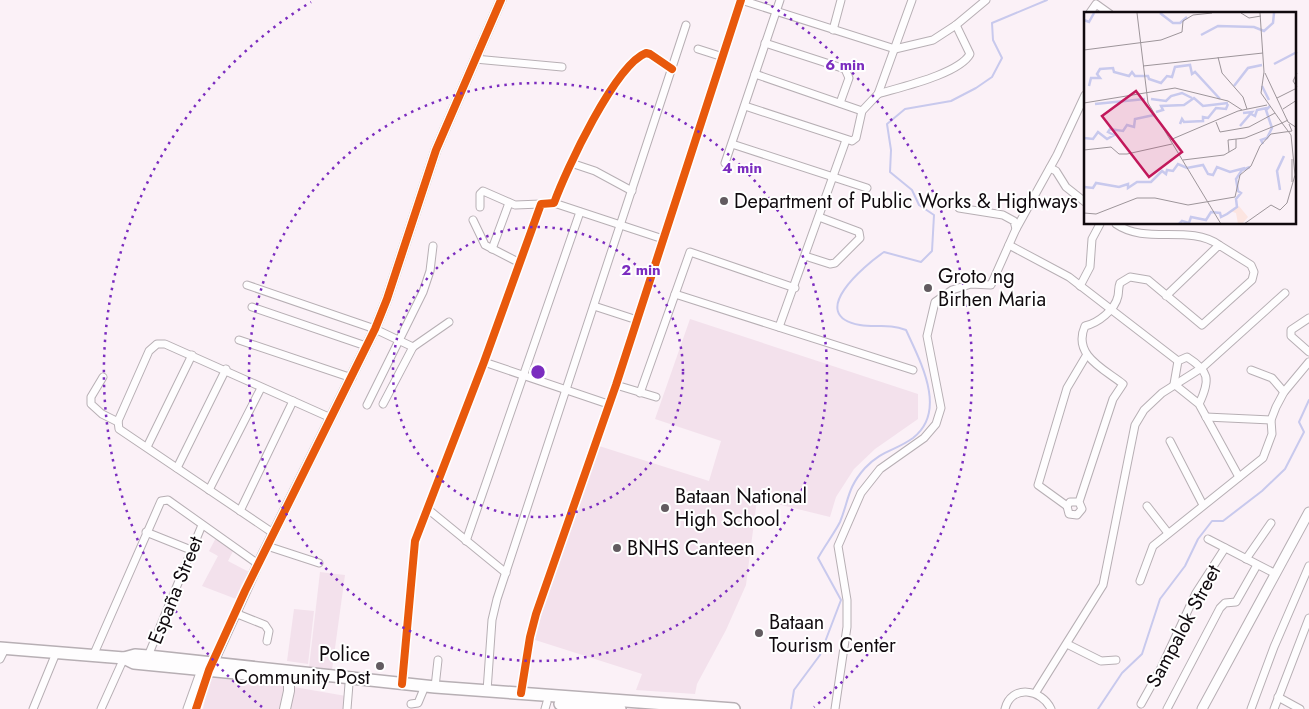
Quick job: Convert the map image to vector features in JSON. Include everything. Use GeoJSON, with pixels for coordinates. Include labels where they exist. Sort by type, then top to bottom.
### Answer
{"type":"FeatureCollection","features":[{"type":"Feature","properties":{"kind":"main road"},"geometry":{"type":"LineString","coordinates":[[2,652],[56,653],[124,658],[136,655],[289,674],[435,687],[734,709]]}},
{"type":"Feature","properties":{"kind":"main road"},"geometry":{"type":"LineString","coordinates":[[124,658],[134,663],[207,665]]}},
{"type":"Feature","properties":{"kind":"main road"},"geometry":{"type":"LineString","coordinates":[[289,674],[349,684],[546,706],[620,709]]}},
{"type":"Feature","properties":{"kind":"main road"},"geometry":{"type":"LineString","coordinates":[[285,709],[289,692],[289,674]]}},
{"type":"Feature","properties":{"kind":"street"},"geometry":{"type":"LineString","coordinates":[[207,665],[196,706],[188,706],[207,665],[235,613],[273,533],[352,378],[375,328],[387,299],[436,150],[501,0]]}},
{"type":"Feature","properties":{"kind":"street"},"geometry":{"type":"LineString","coordinates":[[521,693],[530,637],[536,614],[616,385],[741,0],[895,49],[933,40],[956,25],[986,0]]}},
{"type":"Feature","properties":{"kind":"street"},"geometry":{"type":"LineString","coordinates":[[725,163],[780,0]]}},
{"type":"Feature","properties":{"kind":"street"},"geometry":{"type":"LineString","coordinates":[[833,30],[841,0]]}},
{"type":"Feature","properties":{"kind":"street"},"geometry":{"type":"LineString","coordinates":[[745,106],[852,141],[856,138],[862,111],[878,94],[912,0]]}},
{"type":"Feature","properties":{"kind":"street"},"geometry":{"type":"LineString","coordinates":[[1090,12],[1096,4],[1107,12]]}},
{"type":"Feature","properties":{"kind":"street"},"geometry":{"type":"LineString","coordinates":[[487,691],[492,620],[506,573],[686,25]]}},
{"type":"Feature","properties":{"kind":"street"},"geometry":{"type":"LineString","coordinates":[[878,94],[941,74],[967,60],[970,54],[956,25]]}},
{"type":"Feature","properties":{"kind":"street"},"geometry":{"type":"LineString","coordinates":[[765,43],[845,69],[849,78],[840,103]]}},
{"type":"Feature","properties":{"kind":"street"},"geometry":{"type":"LineString","coordinates":[[698,49],[722,57]]}},
{"type":"Feature","properties":{"kind":"street"},"geometry":{"type":"LineString","coordinates":[[554,203],[571,163],[624,71],[638,56],[646,53],[672,69]]}},
{"type":"Feature","properties":{"kind":"street"},"geometry":{"type":"LineString","coordinates":[[475,59],[562,67]]}},
{"type":"Feature","properties":{"kind":"street"},"geometry":{"type":"LineString","coordinates":[[755,74],[862,111]]}},
{"type":"Feature","properties":{"kind":"street"},"geometry":{"type":"LineString","coordinates":[[835,709],[847,628],[847,600],[838,546],[854,507],[880,469],[924,438],[936,424],[941,408],[927,336],[936,302],[952,290],[971,284],[991,286],[1016,229],[1050,168],[1084,97]]}},
{"type":"Feature","properties":{"kind":"street"},"geometry":{"type":"LineString","coordinates":[[780,326],[846,140]]}},
{"type":"Feature","properties":{"kind":"street"},"geometry":{"type":"LineString","coordinates":[[732,144],[867,188]]}},
{"type":"Feature","properties":{"kind":"street"},"geometry":{"type":"LineString","coordinates":[[571,163],[595,171],[632,190]]}},
{"type":"Feature","properties":{"kind":"street"},"geometry":{"type":"LineString","coordinates":[[1050,168],[1056,171],[1066,187],[1084,201]]}},
{"type":"Feature","properties":{"kind":"street"},"geometry":{"type":"LineString","coordinates":[[480,208],[480,194],[484,191],[495,194],[509,203],[523,206],[554,203],[663,239]]}},
{"type":"Feature","properties":{"kind":"street"},"geometry":{"type":"LineString","coordinates":[[492,249],[509,203]]}},
{"type":"Feature","properties":{"kind":"street"},"geometry":{"type":"LineString","coordinates":[[402,684],[414,541],[429,510],[541,204]]}},
{"type":"Feature","properties":{"kind":"street"},"geometry":{"type":"LineString","coordinates":[[959,208],[1003,215],[1014,221],[1016,229]]}},
{"type":"Feature","properties":{"kind":"street"},"geometry":{"type":"LineString","coordinates":[[466,541],[580,212]]}},
{"type":"Feature","properties":{"kind":"street"},"geometry":{"type":"LineString","coordinates":[[806,256],[830,264],[835,262],[860,238],[859,232],[819,217]]}},
{"type":"Feature","properties":{"kind":"street"},"geometry":{"type":"LineString","coordinates":[[473,220],[482,242],[520,263]]}},
{"type":"Feature","properties":{"kind":"street"},"geometry":{"type":"LineString","coordinates":[[1080,286],[1090,267],[1092,239],[1099,225]]}},
{"type":"Feature","properties":{"kind":"street"},"geometry":{"type":"LineString","coordinates":[[1086,356],[1067,388],[1038,486],[1067,506],[1070,514],[1077,515],[1082,509],[1079,502],[1113,399],[1123,384],[1086,356],[1082,340],[1085,326],[1096,323],[1109,310],[1114,304],[1120,284],[1130,277],[1148,280],[1202,325],[1252,280],[1254,272],[1251,265],[1207,238],[1133,233],[1118,225]]}},
{"type":"Feature","properties":{"kind":"street"},"geometry":{"type":"LineString","coordinates":[[1009,244],[1069,277],[1109,310],[1178,361]]}},
{"type":"Feature","properties":{"kind":"street"},"geometry":{"type":"LineString","coordinates":[[1166,296],[1219,245]]}},
{"type":"Feature","properties":{"kind":"street"},"geometry":{"type":"LineString","coordinates":[[367,405],[423,292],[430,271],[433,246]]}},
{"type":"Feature","properties":{"kind":"street"},"geometry":{"type":"LineString","coordinates":[[640,393],[690,252],[794,288]]}},
{"type":"Feature","properties":{"kind":"street"},"geometry":{"type":"LineString","coordinates":[[247,285],[375,328],[413,347]]}},
{"type":"Feature","properties":{"kind":"street"},"geometry":{"type":"LineString","coordinates":[[1036,692],[1103,586],[1135,425],[1144,410],[1174,384],[1203,367],[1285,293]]}},
{"type":"Feature","properties":{"kind":"street"},"geometry":{"type":"LineString","coordinates":[[675,294],[913,370]]}},
{"type":"Feature","properties":{"kind":"street"},"geometry":{"type":"LineString","coordinates":[[594,306],[637,320]]}},
{"type":"Feature","properties":{"kind":"street"},"geometry":{"type":"LineString","coordinates":[[252,307],[366,346]]}},
{"type":"Feature","properties":{"kind":"street"},"geometry":{"type":"LineString","coordinates":[[1309,318],[1290,330],[1291,336],[1309,352]]}},
{"type":"Feature","properties":{"kind":"street"},"geometry":{"type":"LineString","coordinates":[[383,404],[413,347],[449,322]]}},
{"type":"Feature","properties":{"kind":"street"},"geometry":{"type":"LineString","coordinates":[[239,340],[352,378]]}},
{"type":"Feature","properties":{"kind":"street"},"geometry":{"type":"LineString","coordinates":[[273,533],[119,429],[118,422],[150,351],[157,344],[165,344],[226,369],[261,388],[331,418]]}},
{"type":"Feature","properties":{"kind":"street"},"geometry":{"type":"LineString","coordinates":[[146,447],[192,356]]}},
{"type":"Feature","properties":{"kind":"street"},"geometry":{"type":"LineString","coordinates":[[1178,361],[1187,357],[1203,367],[1207,378],[1206,391],[1199,404]]}},
{"type":"Feature","properties":{"kind":"street"},"geometry":{"type":"LineString","coordinates":[[1174,384],[1178,361]]}},
{"type":"Feature","properties":{"kind":"street"},"geometry":{"type":"LineString","coordinates":[[484,362],[608,404]]}},
{"type":"Feature","properties":{"kind":"street"},"geometry":{"type":"LineString","coordinates":[[1140,581],[1152,546],[1263,458],[1272,434],[1272,420],[1284,392],[1309,362]]}},
{"type":"Feature","properties":{"kind":"street"},"geometry":{"type":"LineString","coordinates":[[177,468],[226,369]]}},
{"type":"Feature","properties":{"kind":"street"},"geometry":{"type":"LineString","coordinates":[[1250,370],[1272,378],[1284,392]]}},
{"type":"Feature","properties":{"kind":"street"},"geometry":{"type":"LineString","coordinates":[[103,377],[91,397],[91,404],[102,414],[118,422]]}},
{"type":"Feature","properties":{"kind":"street"},"geometry":{"type":"LineString","coordinates":[[1174,384],[1199,404],[1239,477]]}},
{"type":"Feature","properties":{"kind":"street"},"geometry":{"type":"LineString","coordinates":[[616,385],[656,397]]}},
{"type":"Feature","properties":{"kind":"street"},"geometry":{"type":"LineString","coordinates":[[209,490],[261,388]]}},
{"type":"Feature","properties":{"kind":"street"},"geometry":{"type":"LineString","coordinates":[[240,511],[294,401]]}},
{"type":"Feature","properties":{"kind":"street"},"geometry":{"type":"LineString","coordinates":[[1206,417],[1272,420]]}},
{"type":"Feature","properties":{"kind":"street"},"geometry":{"type":"LineString","coordinates":[[1170,441],[1203,506]]}},
{"type":"Feature","properties":{"kind":"street"},"geometry":{"type":"LineString","coordinates":[[94,656],[161,500],[164,499],[258,564]]}},
{"type":"Feature","properties":{"kind":"street"},"geometry":{"type":"LineString","coordinates":[[1067,506],[1074,500],[1079,502]]}},
{"type":"Feature","properties":{"kind":"street"},"geometry":{"type":"LineString","coordinates":[[1147,506],[1168,533]]}},
{"type":"Feature","properties":{"kind":"street"},"geometry":{"type":"LineString","coordinates":[[429,510],[506,573]]}},
{"type":"Feature","properties":{"kind":"street"},"geometry":{"type":"LineString","coordinates":[[1202,709],[1276,574],[1307,523],[1309,512]]}},
{"type":"Feature","properties":{"kind":"street"},"geometry":{"type":"LineString","coordinates":[[1246,559],[1271,523]]}},
{"type":"Feature","properties":{"kind":"street","name":"España Street"},"geometry":{"type":"LineString","coordinates":[[148,656],[202,525]]}},
{"type":"Feature","properties":{"kind":"street"},"geometry":{"type":"LineString","coordinates":[[146,532],[191,550]]}},
{"type":"Feature","properties":{"kind":"street"},"geometry":{"type":"LineString","coordinates":[[1208,539],[1276,574]]}},
{"type":"Feature","properties":{"kind":"street"},"geometry":{"type":"LineString","coordinates":[[267,546],[319,563]]}},
{"type":"Feature","properties":{"kind":"street","name":"Sampalok Street"},"geometry":{"type":"LineString","coordinates":[[1141,704],[1161,668],[1196,593],[1225,548]]}},
{"type":"Feature","properties":{"kind":"street"},"geometry":{"type":"LineString","coordinates":[[1167,709],[1220,608],[1225,603],[1236,602],[1258,564]]}},
{"type":"Feature","properties":{"kind":"street"},"geometry":{"type":"LineString","coordinates":[[1251,709],[1274,647],[1309,566]]}},
{"type":"Feature","properties":{"kind":"street"},"geometry":{"type":"LineString","coordinates":[[235,613],[265,625],[269,631],[267,641]]}},
{"type":"Feature","properties":{"kind":"street"},"geometry":{"type":"LineString","coordinates":[[1274,709],[1309,618]]}},
{"type":"Feature","properties":{"kind":"street"},"geometry":{"type":"LineString","coordinates":[[1067,644],[1101,661],[1116,660]]}},
{"type":"Feature","properties":{"kind":"street"},"geometry":{"type":"LineString","coordinates":[[34,709],[56,653]]}},
{"type":"Feature","properties":{"kind":"street"},"geometry":{"type":"LineString","coordinates":[[101,709],[124,658]]}},
{"type":"Feature","properties":{"kind":"street"},"geometry":{"type":"LineString","coordinates":[[435,687],[438,660]]}},
{"type":"Feature","properties":{"kind":"street"},"geometry":{"type":"LineString","coordinates":[[347,709],[349,684]]}},
{"type":"Feature","properties":{"kind":"street"},"geometry":{"type":"LineString","coordinates":[[411,704],[418,703],[422,691]]}},
{"type":"Feature","properties":{"kind":"street"},"geometry":{"type":"LineString","coordinates":[[1005,709],[1013,696],[1024,691],[1036,692],[1047,700],[1051,709]]}},
{"type":"Feature","properties":{"kind":"street"},"geometry":{"type":"LineString","coordinates":[[1278,696],[1300,709]]}},
{"type":"Feature","properties":{"kind":"shaded area","name":"Bataan National High School"},"geometry":{"type":"Polygon","coordinates":[[[690,319],[918,394],[918,419],[875,449],[854,469],[836,497],[830,517],[757,499],[746,585],[726,630],[697,684],[695,694],[636,690],[642,674],[532,639],[596,445],[709,481],[721,441],[655,419],[690,319]]]}},
{"type":"Feature","properties":{"kind":"shaded area"},"geometry":{"type":"Polygon","coordinates":[[[217,536],[234,549],[228,561],[249,572],[236,599],[202,586],[218,556],[209,551],[217,536]]]}},
{"type":"Feature","properties":{"kind":"shaded area"},"geometry":{"type":"Polygon","coordinates":[[[320,572],[345,575],[332,670],[309,667],[320,572]]]}},
{"type":"Feature","properties":{"kind":"shaded area"},"geometry":{"type":"Polygon","coordinates":[[[294,609],[314,611],[308,664],[287,661],[294,609]]]}},
{"type":"Feature","properties":{"kind":"shaded area"},"geometry":{"type":"Polygon","coordinates":[[[210,675],[284,686],[281,709],[203,709],[210,675]]]}},
{"type":"Feature","properties":{"kind":"shaded area"},"geometry":{"type":"Polygon","coordinates":[[[294,687],[346,696],[343,709],[289,709],[294,687]]]}},
{"type":"Feature","properties":{"kind":"waterway"},"geometry":{"type":"LineString","coordinates":[[791,709],[794,690],[820,655],[841,600],[818,558],[840,522],[852,488],[859,475],[871,462],[913,438],[923,427],[929,414],[930,400],[924,371],[906,330],[894,327],[860,325],[844,320],[838,311],[838,301],[844,290],[864,267],[884,252],[921,262],[932,251],[934,215],[919,205],[912,190],[890,172],[891,150],[887,124],[905,109],[951,101],[992,77],[1002,58],[993,40],[992,23],[1047,0]]}},
{"type":"Feature","properties":{"kind":"waterway"},"geometry":{"type":"LineString","coordinates":[[1098,709],[1122,673],[1142,654],[1160,599],[1185,566],[1198,539],[1212,521],[1223,521],[1262,491],[1285,469],[1304,432],[1299,422],[1309,400]]}},
{"type":"Feature","properties":{"kind":"cycle path"},"geometry":{"type":"LineString","coordinates":[[196,709],[209,670],[245,591],[375,329],[387,299],[436,150],[501,0]]}},
{"type":"Feature","properties":{"kind":"cycle path"},"geometry":{"type":"LineString","coordinates":[[521,693],[530,637],[536,614],[616,385],[741,0]]}},
{"type":"Feature","properties":{"kind":"cycle path"},"geometry":{"type":"LineString","coordinates":[[402,684],[415,541],[484,362],[541,204],[554,203],[580,144],[606,97],[620,77],[634,62],[646,53],[672,69]]}},
{"type":"Feature","properties":{"kind":"place","name":"Department of Public Works & Highways"},"geometry":{"type":"Point","coordinates":[724,201]}},
{"type":"Feature","properties":{"kind":"place","name":"Groto ng Birhen Maria"},"geometry":{"type":"Point","coordinates":[928,288]}},
{"type":"Feature","properties":{"kind":"place","name":"Bataan National High School"},"geometry":{"type":"Point","coordinates":[665,508]}},
{"type":"Feature","properties":{"kind":"place","name":"BNHS Canteen"},"geometry":{"type":"Point","coordinates":[617,548]}},
{"type":"Feature","properties":{"kind":"place","name":"Bataan Tourism Center"},"geometry":{"type":"Point","coordinates":[759,633]}},
{"type":"Feature","properties":{"kind":"place","name":"Police Community Post"},"geometry":{"type":"Point","coordinates":[380,666]}}]}
